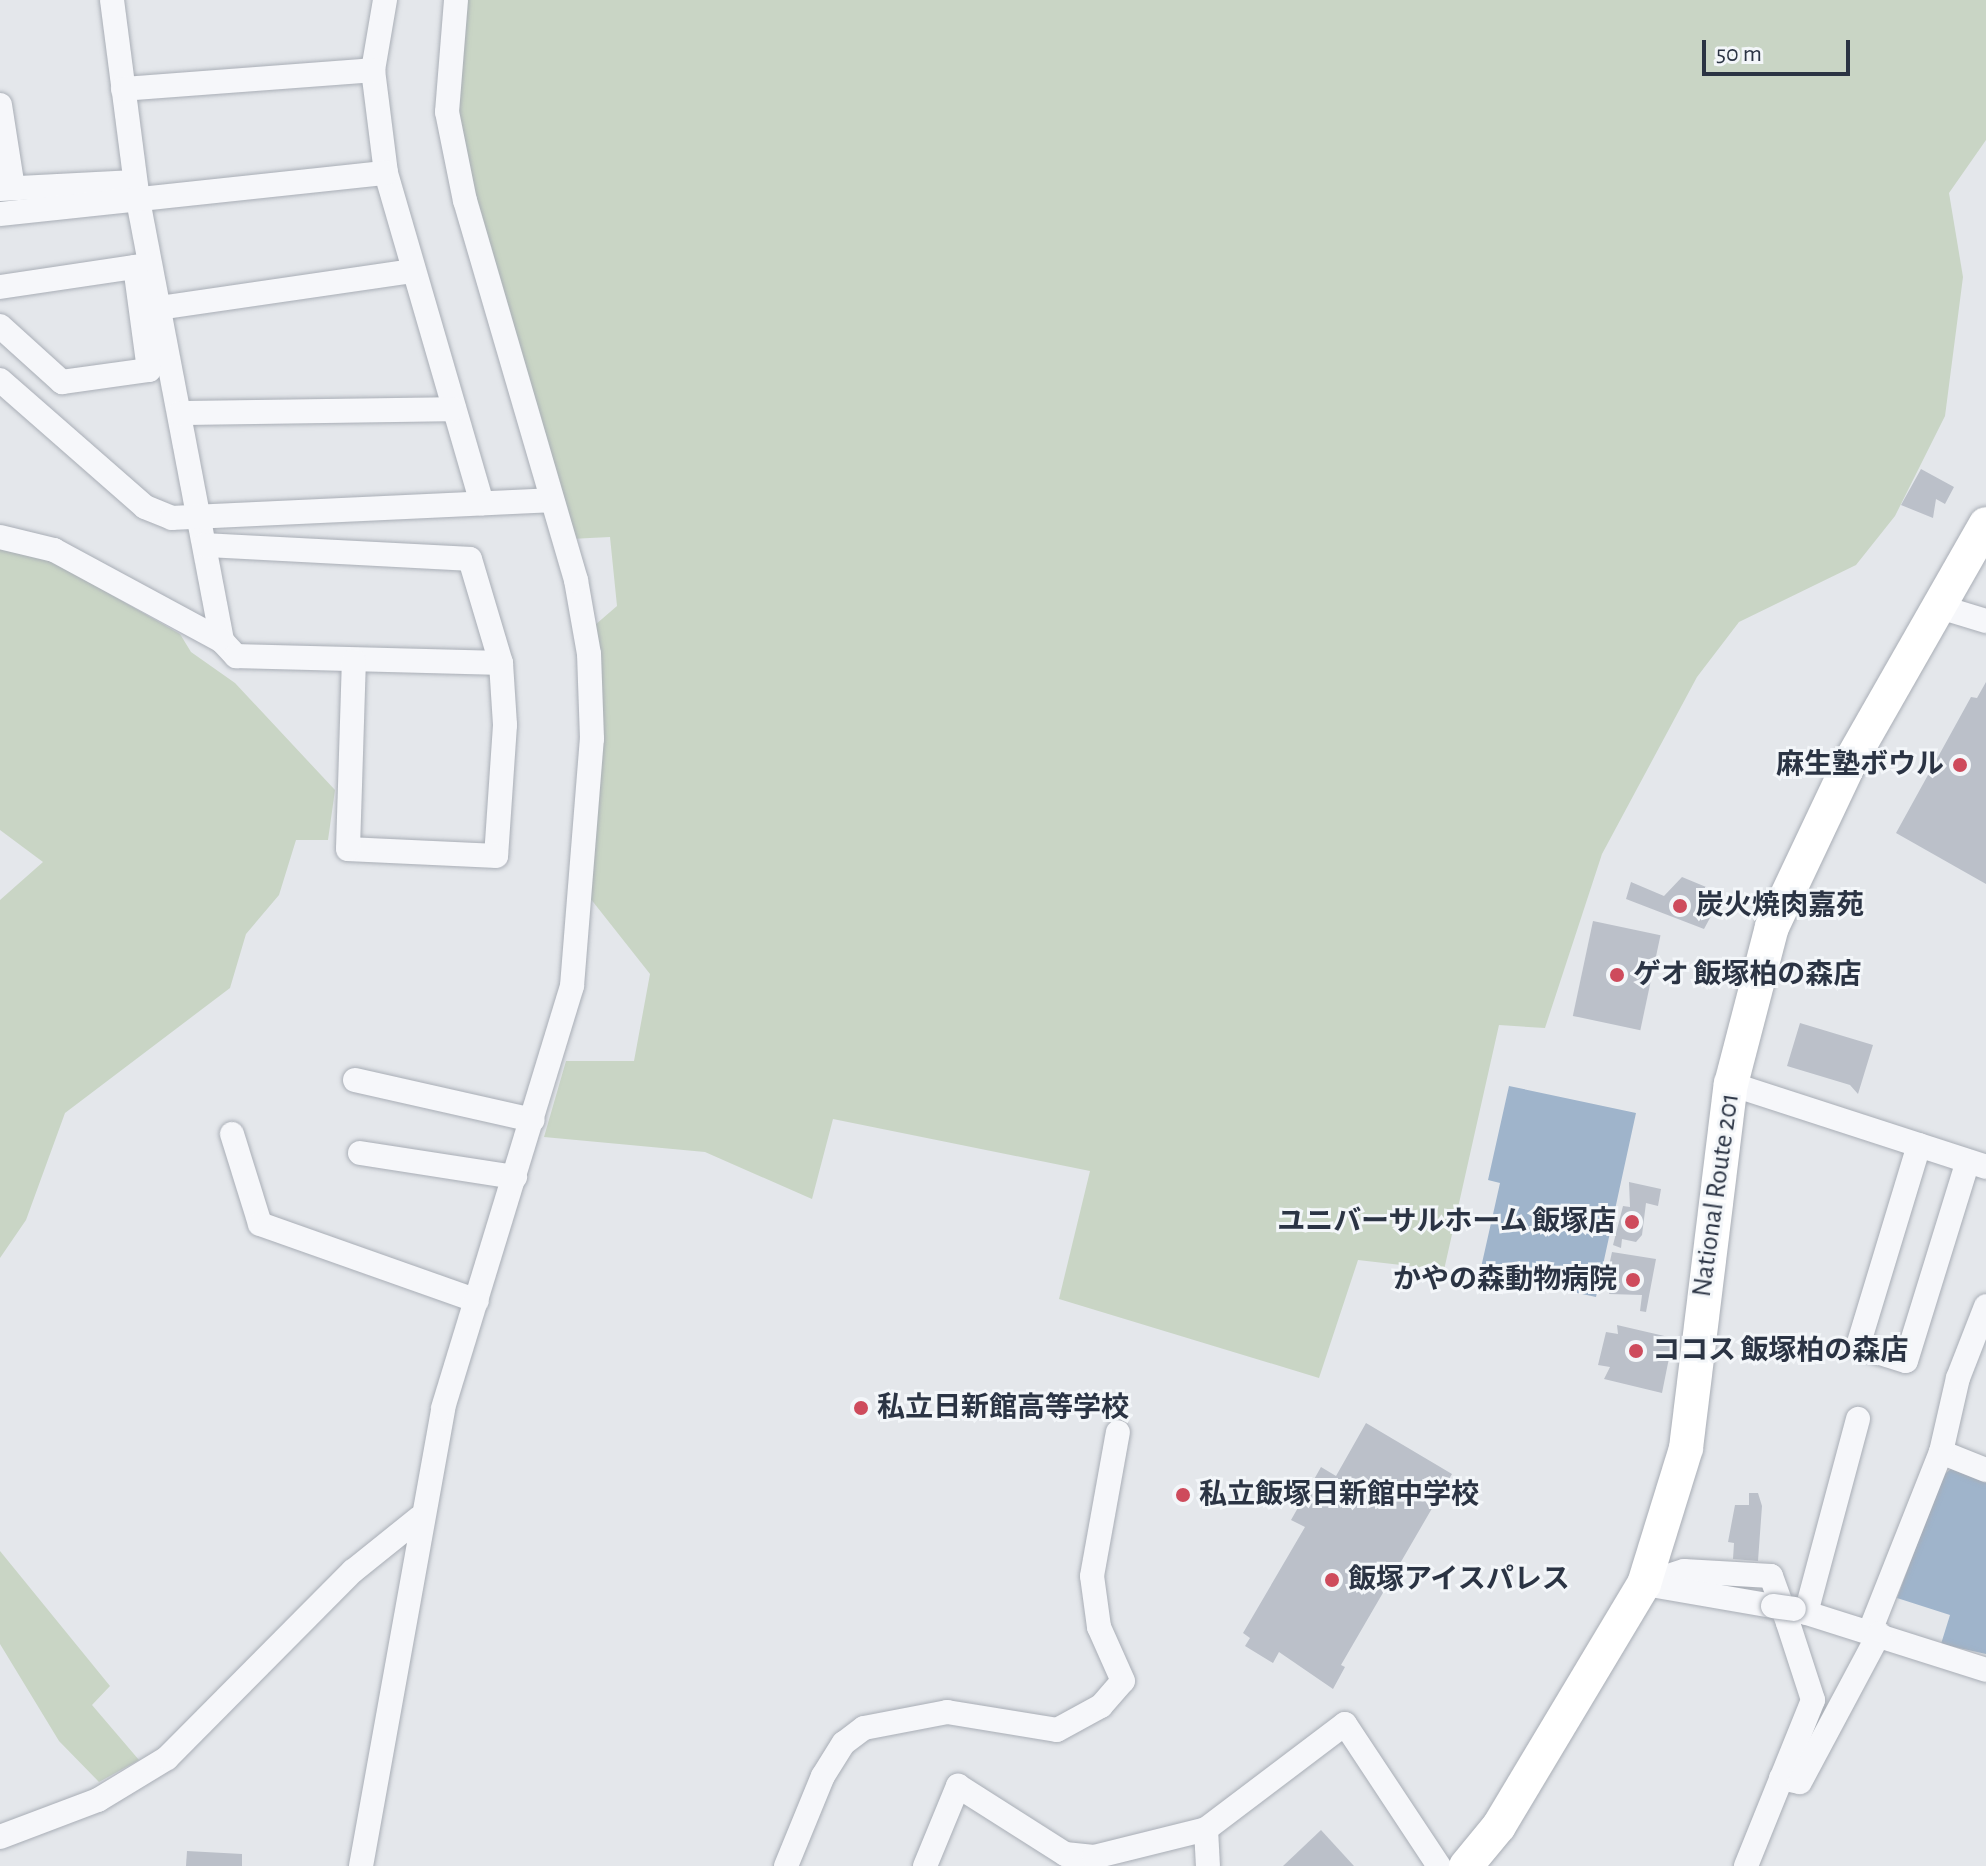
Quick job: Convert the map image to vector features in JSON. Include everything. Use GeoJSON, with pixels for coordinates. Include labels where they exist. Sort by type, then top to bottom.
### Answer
{"type":"FeatureCollection","features":[{"type":"Feature","properties":{"kind":"highway","name":"National Route 201"},"geometry":{"type":"LineString","coordinates":[[1466,1866],[1499,1826],[1644,1584],[1686,1448],[1731,1084],[1772,927],[1849,764],[1986,524]]}},
{"type":"Feature","properties":{"kind":"street"},"geometry":{"type":"LineString","coordinates":[[0,326],[62,382],[149,370],[137,191],[112,0]]}},
{"type":"Feature","properties":{"kind":"street"},"geometry":{"type":"LineString","coordinates":[[385,0],[373,70],[386,173],[482,503]]}},
{"type":"Feature","properties":{"kind":"street"},"geometry":{"type":"LineString","coordinates":[[361,1866],[419,1518],[443,1408],[572,986],[592,739],[589,654],[576,580],[549,500],[465,201],[447,112],[456,0]]}},
{"type":"Feature","properties":{"kind":"street"},"geometry":{"type":"LineString","coordinates":[[123,89],[373,70]]}},
{"type":"Feature","properties":{"kind":"street"},"geometry":{"type":"LineString","coordinates":[[0,105],[6,189],[137,191],[386,173]]}},
{"type":"Feature","properties":{"kind":"street"},"geometry":{"type":"LineString","coordinates":[[0,214],[137,191]]}},
{"type":"Feature","properties":{"kind":"street"},"geometry":{"type":"LineString","coordinates":[[0,287],[142,266]]}},
{"type":"Feature","properties":{"kind":"street"},"geometry":{"type":"LineString","coordinates":[[142,266],[159,308],[222,641]]}},
{"type":"Feature","properties":{"kind":"street"},"geometry":{"type":"LineString","coordinates":[[159,308],[413,271]]}},
{"type":"Feature","properties":{"kind":"street"},"geometry":{"type":"LineString","coordinates":[[0,380],[145,507],[172,518],[549,500]]}},
{"type":"Feature","properties":{"kind":"street"},"geometry":{"type":"LineString","coordinates":[[180,413],[454,409]]}},
{"type":"Feature","properties":{"kind":"street"},"geometry":{"type":"LineString","coordinates":[[0,537],[54,550],[222,641],[236,656],[501,663]]}},
{"type":"Feature","properties":{"kind":"street"},"geometry":{"type":"LineString","coordinates":[[205,545],[470,559],[501,663],[505,725],[496,856],[348,849],[354,661]]}},
{"type":"Feature","properties":{"kind":"street"},"geometry":{"type":"LineString","coordinates":[[1940,607],[1986,621]]}},
{"type":"Feature","properties":{"kind":"street"},"geometry":{"type":"LineString","coordinates":[[355,1080],[533,1120]]}},
{"type":"Feature","properties":{"kind":"street"},"geometry":{"type":"LineString","coordinates":[[1731,1084],[1919,1145],[1977,1164],[1906,1361],[1858,1346],[1919,1145]]}},
{"type":"Feature","properties":{"kind":"street"},"geometry":{"type":"LineString","coordinates":[[232,1134],[260,1224],[477,1301]]}},
{"type":"Feature","properties":{"kind":"street"},"geometry":{"type":"LineString","coordinates":[[360,1153],[515,1177]]}},
{"type":"Feature","properties":{"kind":"street"},"geometry":{"type":"LineString","coordinates":[[1781,1778],[1800,1782],[1875,1632],[1941,1452],[1958,1378],[1986,1306]]}},
{"type":"Feature","properties":{"kind":"street"},"geometry":{"type":"LineString","coordinates":[[1791,1609],[1858,1419]]}},
{"type":"Feature","properties":{"kind":"street"},"geometry":{"type":"LineString","coordinates":[[786,1866],[823,1776],[844,1743],[864,1728],[947,1712],[1057,1730],[1101,1706],[1123,1681],[1099,1627],[1092,1576],[1118,1432]]}},
{"type":"Feature","properties":{"kind":"street"},"geometry":{"type":"LineString","coordinates":[[1941,1452],[1986,1470]]}},
{"type":"Feature","properties":{"kind":"street"},"geometry":{"type":"LineString","coordinates":[[0,1837],[98,1800],[167,1758],[353,1571],[419,1518]]}},
{"type":"Feature","properties":{"kind":"street"},"geometry":{"type":"LineString","coordinates":[[1644,1584],[1684,1571],[1771,1576],[1813,1700],[1746,1866]]}},
{"type":"Feature","properties":{"kind":"street"},"geometry":{"type":"LineString","coordinates":[[1644,1584],[1791,1609],[1875,1632],[1986,1670]]}},
{"type":"Feature","properties":{"kind":"street"},"geometry":{"type":"LineString","coordinates":[[925,1866],[958,1786],[1065,1854],[1094,1857],[1206,1829],[1345,1724],[1439,1866]]}},
{"type":"Feature","properties":{"kind":"street"},"geometry":{"type":"LineString","coordinates":[[1206,1829],[1208,1866]]}},
{"type":"Feature","properties":{"kind":"green space"},"geometry":{"type":"Polygon","coordinates":[[[466,0],[1986,0],[1986,140],[1949,193],[1963,277],[1945,416],[1895,516],[1856,565],[1739,622],[1697,677],[1602,854],[1545,1028],[1499,1025],[1444,1270],[1358,1260],[1319,1378],[1059,1299],[1090,1171],[833,1119],[812,1199],[705,1152],[544,1137],[566,1061],[634,1061],[650,974],[590,898],[595,625],[617,606],[610,537],[570,539],[467,164],[458,114],[466,0]]]}},
{"type":"Feature","properties":{"kind":"green space"},"geometry":{"type":"Polygon","coordinates":[[[0,549],[45,557],[180,634],[191,652],[235,683],[335,790],[328,840],[296,840],[279,895],[246,934],[230,988],[65,1113],[26,1220],[0,1258],[0,900],[43,862],[0,830],[0,549]]]}},
{"type":"Feature","properties":{"kind":"green space"},"geometry":{"type":"Polygon","coordinates":[[[0,1551],[110,1686],[92,1705],[139,1760],[99,1782],[59,1741],[0,1644],[0,1551]]]}},
{"type":"Feature","properties":{"kind":"water"},"geometry":{"type":"Polygon","coordinates":[[[1509,1086],[1636,1113],[1596,1297],[1480,1272],[1500,1183],[1488,1180],[1509,1086]]]}},
{"type":"Feature","properties":{"kind":"water"},"geometry":{"type":"Polygon","coordinates":[[[1951,1469],[1986,1482],[1986,1654],[1941,1644],[1950,1615],[1897,1598],[1943,1475],[1951,1469]]]}},
{"type":"Feature","properties":{"kind":"building"},"geometry":{"type":"Polygon","coordinates":[[[1921,469],[1954,487],[1945,504],[1936,499],[1933,518],[1901,505],[1921,469]]]}},
{"type":"Feature","properties":{"kind":"building","name":"麻生塾ボウル"},"geometry":{"type":"Polygon","coordinates":[[[1986,682],[1986,884],[1896,833],[1971,697],[1977,698],[1986,682]]]}},
{"type":"Feature","properties":{"kind":"building","name":"炭火焼肉嘉苑"},"geometry":{"type":"Polygon","coordinates":[[[1682,877],[1723,894],[1704,929],[1626,899],[1631,882],[1664,896],[1682,877]]]}},
{"type":"Feature","properties":{"kind":"building","name":"ゲオ 飯塚柏の森店"},"geometry":{"type":"Polygon","coordinates":[[[1593,921],[1660,935],[1640,1030],[1573,1016],[1593,921]]]}},
{"type":"Feature","properties":{"kind":"building"},"geometry":{"type":"Polygon","coordinates":[[[1800,1023],[1873,1045],[1858,1094],[1850,1085],[1787,1066],[1800,1023]]]}},
{"type":"Feature","properties":{"kind":"building","name":"ユニバーサルホーム 飯塚店"},"geometry":{"type":"Polygon","coordinates":[[[1629,1182],[1661,1189],[1658,1206],[1646,1203],[1642,1235],[1636,1242],[1622,1239],[1621,1248],[1613,1245],[1623,1206],[1630,1207],[1629,1182]]]}},
{"type":"Feature","properties":{"kind":"building","name":"かやの森動物病院"},"geometry":{"type":"Polygon","coordinates":[[[1612,1252],[1656,1259],[1646,1312],[1640,1311],[1642,1295],[1609,1294],[1616,1268],[1609,1266],[1612,1252]]]}},
{"type":"Feature","properties":{"kind":"building","name":"ココス 飯塚柏の森店"},"geometry":{"type":"Polygon","coordinates":[[[1617,1325],[1673,1338],[1662,1393],[1604,1379],[1610,1367],[1598,1365],[1606,1332],[1618,1334],[1617,1325]]]}},
{"type":"Feature","properties":{"kind":"building","name":"飯塚アイスパレス"},"geometry":{"type":"Polygon","coordinates":[[[1366,1423],[1452,1474],[1341,1665],[1345,1667],[1333,1689],[1279,1652],[1273,1663],[1245,1646],[1250,1638],[1243,1633],[1305,1527],[1291,1520],[1321,1467],[1336,1476],[1366,1423]]]}},
{"type":"Feature","properties":{"kind":"building"},"geometry":{"type":"Polygon","coordinates":[[[1749,1493],[1758,1493],[1762,1506],[1758,1561],[1733,1559],[1734,1543],[1728,1542],[1735,1505],[1749,1505],[1749,1493]]]}},
{"type":"Feature","properties":{"kind":"building"},"geometry":{"type":"Polygon","coordinates":[[[1321,1830],[1354,1866],[1283,1866],[1321,1830]]]}},
{"type":"Feature","properties":{"kind":"building"},"geometry":{"type":"Polygon","coordinates":[[[187,1851],[242,1854],[242,1866],[186,1866],[187,1851]]]}},
{"type":"Feature","properties":{"kind":"place","name":"麻生塾ボウル"},"geometry":{"type":"Point","coordinates":[1960,765]}},
{"type":"Feature","properties":{"kind":"place","name":"炭火焼肉嘉苑"},"geometry":{"type":"Point","coordinates":[1680,906]}},
{"type":"Feature","properties":{"kind":"place","name":"ゲオ 飯塚柏の森店"},"geometry":{"type":"Point","coordinates":[1617,975]}},
{"type":"Feature","properties":{"kind":"place","name":"ユニバーサルホーム 飯塚店"},"geometry":{"type":"Point","coordinates":[1632,1222]}},
{"type":"Feature","properties":{"kind":"place","name":"かやの森動物病院"},"geometry":{"type":"Point","coordinates":[1633,1280]}},
{"type":"Feature","properties":{"kind":"place","name":"ココス 飯塚柏の森店"},"geometry":{"type":"Point","coordinates":[1636,1351]}},
{"type":"Feature","properties":{"kind":"place","name":"私立日新館高等学校"},"geometry":{"type":"Point","coordinates":[861,1408]}},
{"type":"Feature","properties":{"kind":"place","name":"私立飯塚日新館中学校"},"geometry":{"type":"Point","coordinates":[1183,1495]}},
{"type":"Feature","properties":{"kind":"place","name":"飯塚アイスパレス"},"geometry":{"type":"Point","coordinates":[1332,1580]}}]}
